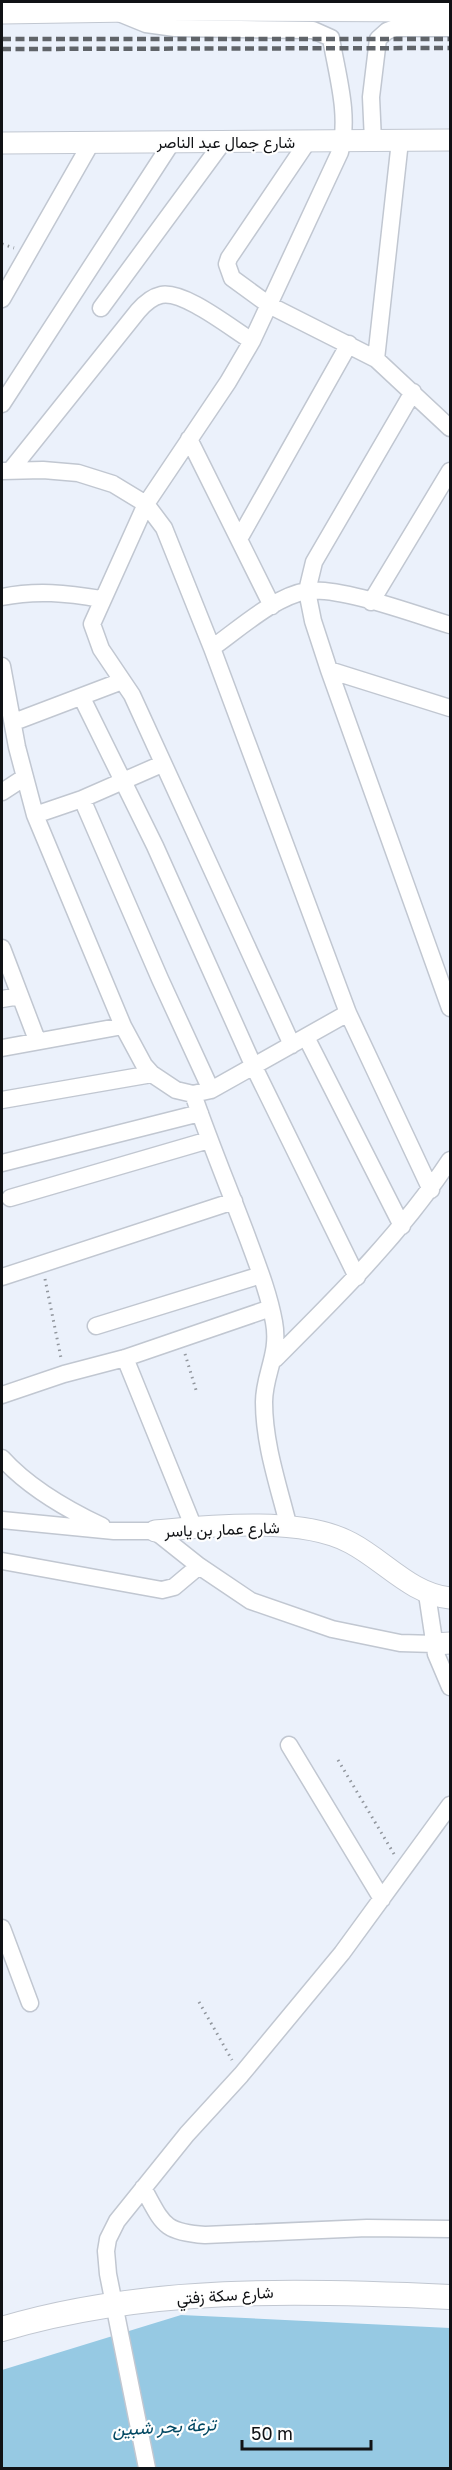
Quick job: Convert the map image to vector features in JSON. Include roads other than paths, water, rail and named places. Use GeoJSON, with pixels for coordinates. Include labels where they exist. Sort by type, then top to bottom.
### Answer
{"type":"FeatureCollection","features":[{"type":"Feature","properties":{"kind":"highway"},"geometry":{"type":"LineString","coordinates":[[2,10],[450,8]]}},
{"type":"Feature","properties":{"kind":"main road","name":"شارع سكة زفتي"},"geometry":{"type":"LineString","coordinates":[[2,2329],[45,2317],[115,2315],[242,2292],[343,2292],[450,2297]]}},
{"type":"Feature","properties":{"kind":"street"},"geometry":{"type":"LineString","coordinates":[[107,8],[160,27],[313,30],[331,38],[342,98],[343,134],[340,152],[252,341],[228,382],[146,504],[92,624],[100,649],[132,695],[162,764],[299,1041],[402,1226]]}},
{"type":"Feature","properties":{"kind":"street"},"geometry":{"type":"LineString","coordinates":[[373,135],[371,97],[378,39],[387,31],[395,28],[450,28]]}},
{"type":"Feature","properties":{"kind":"street","name":"شارع جمال عبد الناصر"},"geometry":{"type":"LineString","coordinates":[[2,143],[308,141],[343,134],[373,135],[400,141],[450,140]]}},
{"type":"Feature","properties":{"kind":"street"},"geometry":{"type":"LineString","coordinates":[[308,141],[227,264],[232,278],[269,305],[376,359],[450,428]]}},
{"type":"Feature","properties":{"kind":"street"},"geometry":{"type":"LineString","coordinates":[[376,359],[400,141]]}},
{"type":"Feature","properties":{"kind":"street"},"geometry":{"type":"LineString","coordinates":[[2,404],[172,142]]}},
{"type":"Feature","properties":{"kind":"street"},"geometry":{"type":"LineString","coordinates":[[101,308],[223,142]]}},
{"type":"Feature","properties":{"kind":"street"},"geometry":{"type":"LineString","coordinates":[[2,299],[91,143]]}},
{"type":"Feature","properties":{"kind":"street"},"geometry":{"type":"LineString","coordinates":[[6,471],[138,311],[152,299],[162,295],[188,301],[252,341]]}},
{"type":"Feature","properties":{"kind":"street"},"geometry":{"type":"LineString","coordinates":[[239,539],[349,344]]}},
{"type":"Feature","properties":{"kind":"street"},"geometry":{"type":"LineString","coordinates":[[413,392],[314,562],[307,591],[313,621],[328,670],[450,1008]]}},
{"type":"Feature","properties":{"kind":"street"},"geometry":{"type":"LineString","coordinates":[[189,440],[272,606]]}},
{"type":"Feature","properties":{"kind":"street"},"geometry":{"type":"LineString","coordinates":[[6,471],[43,470],[78,473],[113,484],[146,504],[164,528],[212,648],[348,1013],[431,1190]]}},
{"type":"Feature","properties":{"kind":"street"},"geometry":{"type":"LineString","coordinates":[[371,602],[450,471]]}},
{"type":"Feature","properties":{"kind":"street"},"geometry":{"type":"LineString","coordinates":[[2,597],[44,591],[69,593],[101,600]]}},
{"type":"Feature","properties":{"kind":"street"},"geometry":{"type":"LineString","coordinates":[[212,648],[272,606],[307,591],[344,594],[448,619]]}},
{"type":"Feature","properties":{"kind":"street"},"geometry":{"type":"LineString","coordinates":[[2,666],[35,815],[123,1026],[144,1065],[152,1074],[176,1090],[193,1094],[211,1090],[348,1013]]}},
{"type":"Feature","properties":{"kind":"street"},"geometry":{"type":"LineString","coordinates":[[328,670],[449,713]]}},
{"type":"Feature","properties":{"kind":"street"},"geometry":{"type":"LineString","coordinates":[[14,722],[122,681]]}},
{"type":"Feature","properties":{"kind":"street"},"geometry":{"type":"LineString","coordinates":[[82,698],[124,782],[254,1067],[357,1277]]}},
{"type":"Feature","properties":{"kind":"street"},"geometry":{"type":"LineString","coordinates":[[35,815],[82,799],[162,764]]}},
{"type":"Feature","properties":{"kind":"street"},"geometry":{"type":"LineString","coordinates":[[2,792],[25,777]]}},
{"type":"Feature","properties":{"kind":"street"},"geometry":{"type":"LineString","coordinates":[[82,799],[211,1090]]}},
{"type":"Feature","properties":{"kind":"street"},"geometry":{"type":"LineString","coordinates":[[2,948],[37,1040]]}},
{"type":"Feature","properties":{"kind":"street"},"geometry":{"type":"LineString","coordinates":[[2,999],[20,996]]}},
{"type":"Feature","properties":{"kind":"street"},"geometry":{"type":"LineString","coordinates":[[2,1048],[123,1026]]}},
{"type":"Feature","properties":{"kind":"street"},"geometry":{"type":"LineString","coordinates":[[2,1100],[152,1074]]}},
{"type":"Feature","properties":{"kind":"street"},"geometry":{"type":"LineString","coordinates":[[193,1094],[261,1275],[271,1308],[276,1338],[274,1359],[264,1399],[265,1416],[267,1435],[289,1528]]}},
{"type":"Feature","properties":{"kind":"street"},"geometry":{"type":"LineString","coordinates":[[2,1163],[200,1113]]}},
{"type":"Feature","properties":{"kind":"street"},"geometry":{"type":"LineString","coordinates":[[10,1198],[209,1140]]}},
{"type":"Feature","properties":{"kind":"street"},"geometry":{"type":"LineString","coordinates":[[274,1359],[357,1277],[431,1190],[450,1160]]}},
{"type":"Feature","properties":{"kind":"street"},"geometry":{"type":"LineString","coordinates":[[2,1277],[234,1201]]}},
{"type":"Feature","properties":{"kind":"street"},"geometry":{"type":"LineString","coordinates":[[96,1326],[261,1275]]}},
{"type":"Feature","properties":{"kind":"street"},"geometry":{"type":"LineString","coordinates":[[2,1395],[64,1374],[125,1358],[271,1308]]}},
{"type":"Feature","properties":{"kind":"street"},"geometry":{"type":"LineString","coordinates":[[125,1358],[194,1528]]}},
{"type":"Feature","properties":{"kind":"street"},"geometry":{"type":"LineString","coordinates":[[2,1458],[12,1470],[66,1509],[114,1531]]}},
{"type":"Feature","properties":{"kind":"street"},"geometry":{"type":"LineString","coordinates":[[2,1520],[114,1531],[155,1531],[199,1566],[251,1601],[332,1629],[400,1643],[440,1641]]}},
{"type":"Feature","properties":{"kind":"street","name":"شارع عمار بن ياسر"},"geometry":{"type":"LineString","coordinates":[[155,1531],[245,1526],[316,1531],[349,1542],[429,1603],[450,1598]]}},
{"type":"Feature","properties":{"kind":"street"},"geometry":{"type":"LineString","coordinates":[[2,1561],[162,1590],[174,1587],[199,1566]]}},
{"type":"Feature","properties":{"kind":"street"},"geometry":{"type":"LineString","coordinates":[[429,1603],[440,1641],[440,1664],[450,1687]]}},
{"type":"Feature","properties":{"kind":"street"},"geometry":{"type":"LineString","coordinates":[[289,1745],[382,1899]]}},
{"type":"Feature","properties":{"kind":"street"},"geometry":{"type":"LineString","coordinates":[[147,2469],[115,2315],[107,2261],[108,2238],[112,2229],[143,2188],[342,1953],[450,1804]]}},
{"type":"Feature","properties":{"kind":"street"},"geometry":{"type":"LineString","coordinates":[[2,1928],[30,2003]]}},
{"type":"Feature","properties":{"kind":"street"},"geometry":{"type":"LineString","coordinates":[[143,2188],[161,2220],[173,2230],[182,2233],[205,2235],[388,2228],[450,2229]]}},
{"type":"Feature","properties":{"kind":"water","name":"ترعة بحر شبين"},"geometry":{"type":"Polygon","coordinates":[[[181,2315],[450,2328],[450,2468],[2,2468],[2,2370],[181,2315]]]}},
{"type":"Feature","properties":{"kind":"railway"},"geometry":{"type":"LineString","coordinates":[[2,39],[450,39]]}},
{"type":"Feature","properties":{"kind":"railway"},"geometry":{"type":"LineString","coordinates":[[2,49],[450,48]]}}]}
